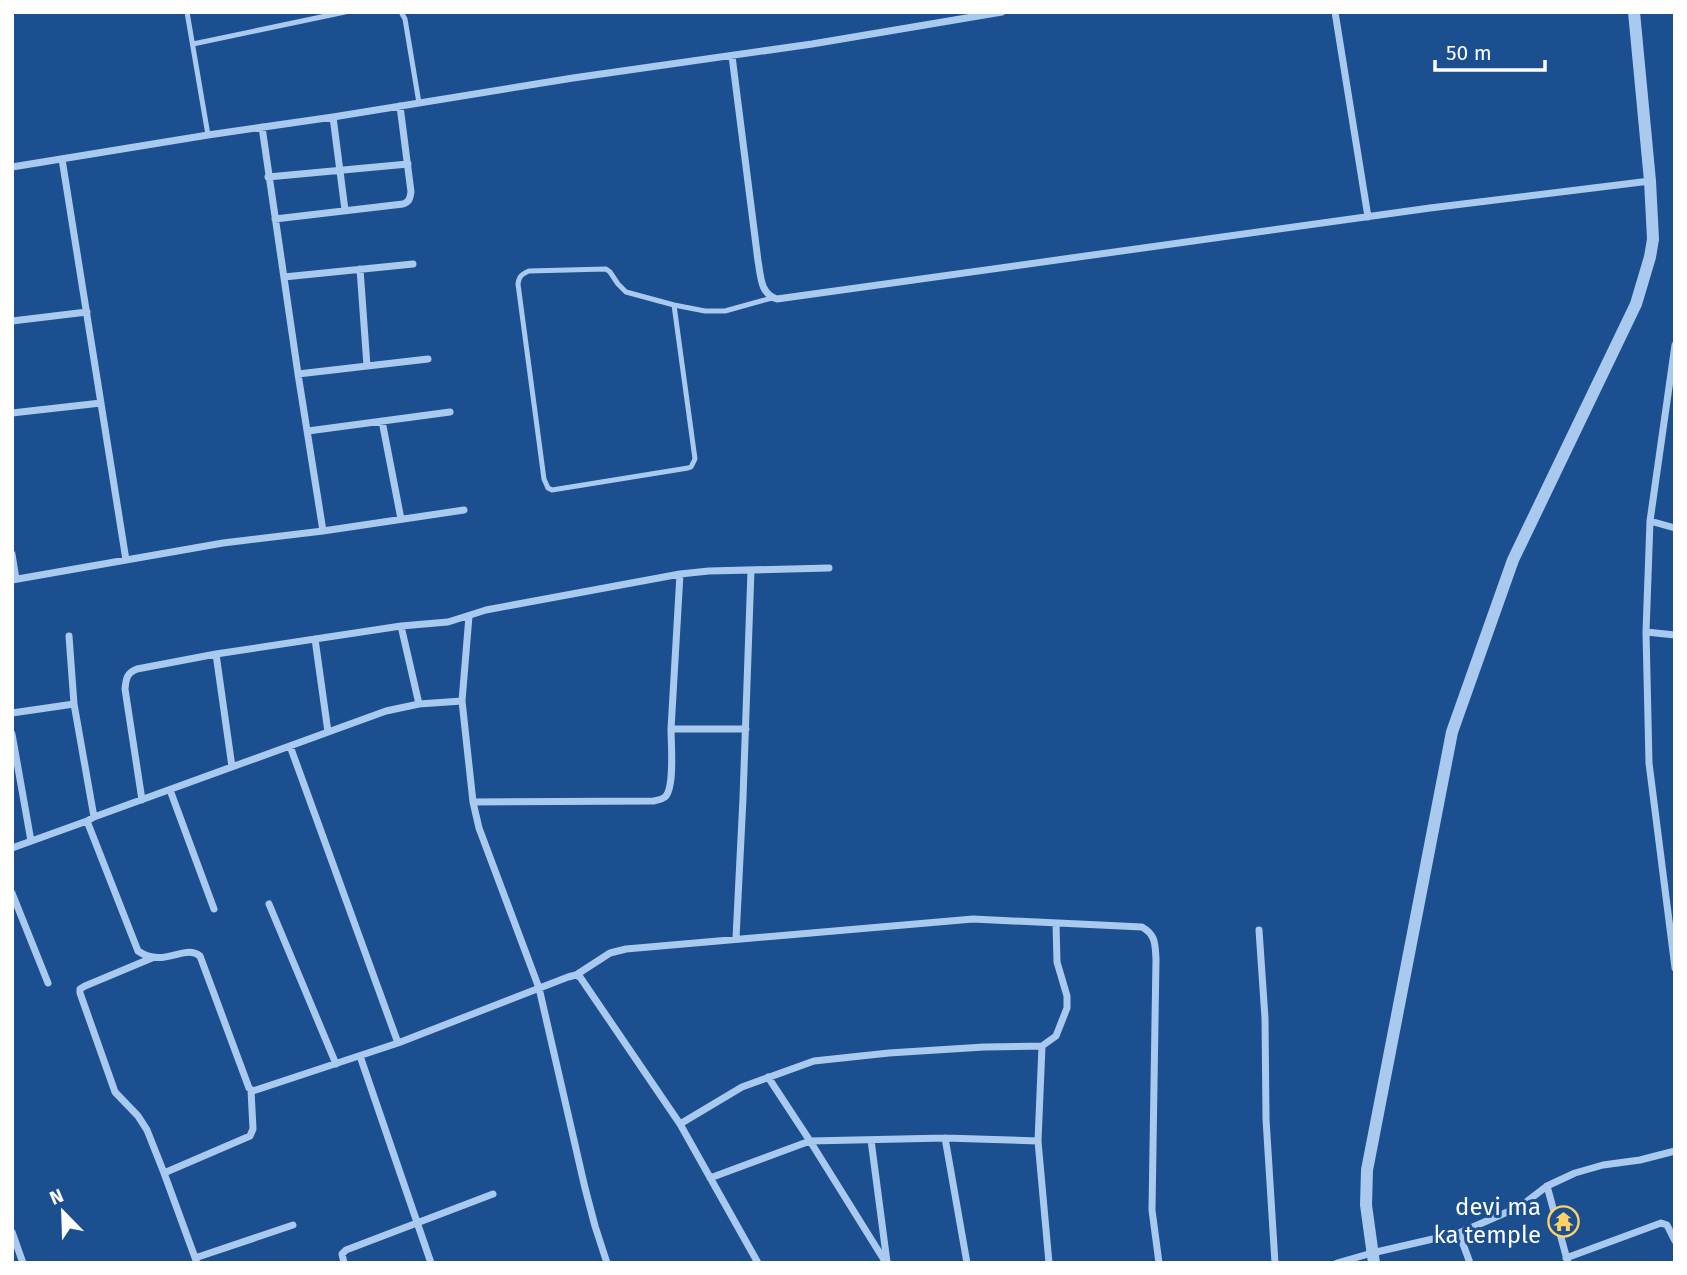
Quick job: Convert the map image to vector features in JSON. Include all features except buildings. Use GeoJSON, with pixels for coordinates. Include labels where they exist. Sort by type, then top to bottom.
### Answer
{"type":"FeatureCollection","features":[{"type":"Feature","properties":{"kind":"street"},"geometry":{"type":"LineString","coordinates":[[12,167],[1002,12]]}},
{"type":"Feature","properties":{"kind":"street"},"geometry":{"type":"LineString","coordinates":[[1335,12],[1368,217]]}},
{"type":"Feature","properties":{"kind":"street"},"geometry":{"type":"LineString","coordinates":[[1373,1258],[1366,1205],[1367,1170],[1452,733],[1513,560],[1636,304],[1650,257],[1653,239],[1650,181],[1634,12]]}},
{"type":"Feature","properties":{"kind":"street"},"geometry":{"type":"LineString","coordinates":[[732,56],[763,288],[772,298],[778,299],[1368,217],[1650,181]]}},
{"type":"Feature","properties":{"kind":"street"},"geometry":{"type":"LineString","coordinates":[[275,219],[408,202],[411,192],[400,106]]}},
{"type":"Feature","properties":{"kind":"street"},"geometry":{"type":"LineString","coordinates":[[333,117],[345,210]]}},
{"type":"Feature","properties":{"kind":"street"},"geometry":{"type":"LineString","coordinates":[[262,127],[323,531]]}},
{"type":"Feature","properties":{"kind":"street"},"geometry":{"type":"LineString","coordinates":[[62,159],[126,560]]}},
{"type":"Feature","properties":{"kind":"street"},"geometry":{"type":"LineString","coordinates":[[268,177],[408,164]]}},
{"type":"Feature","properties":{"kind":"street"},"geometry":{"type":"LineString","coordinates":[[284,277],[413,264]]}},
{"type":"Feature","properties":{"kind":"street"},"geometry":{"type":"LineString","coordinates":[[360,269],[368,366]]}},
{"type":"Feature","properties":{"kind":"street"},"geometry":{"type":"LineString","coordinates":[[12,320],[87,312]]}},
{"type":"Feature","properties":{"kind":"street"},"geometry":{"type":"LineString","coordinates":[[1675,345],[1650,521],[1646,632],[1649,763],[1675,968]]}},
{"type":"Feature","properties":{"kind":"street"},"geometry":{"type":"LineString","coordinates":[[298,374],[428,359]]}},
{"type":"Feature","properties":{"kind":"street"},"geometry":{"type":"LineString","coordinates":[[12,413],[101,403]]}},
{"type":"Feature","properties":{"kind":"street"},"geometry":{"type":"LineString","coordinates":[[308,431],[450,412]]}},
{"type":"Feature","properties":{"kind":"street"},"geometry":{"type":"LineString","coordinates":[[382,421],[401,519]]}},
{"type":"Feature","properties":{"kind":"street"},"geometry":{"type":"LineString","coordinates":[[12,554],[14,579],[223,542],[323,531],[464,510]]}},
{"type":"Feature","properties":{"kind":"street"},"geometry":{"type":"LineString","coordinates":[[1650,521],[1675,527]]}},
{"type":"Feature","properties":{"kind":"street"},"geometry":{"type":"LineString","coordinates":[[142,800],[125,689],[126,678],[137,669],[216,654],[401,626],[448,622],[486,610],[680,574],[829,568]]}},
{"type":"Feature","properties":{"kind":"street"},"geometry":{"type":"LineString","coordinates":[[736,938],[751,570]]}},
{"type":"Feature","properties":{"kind":"street"},"geometry":{"type":"LineString","coordinates":[[473,802],[663,800],[671,783],[671,729],[680,574]]}},
{"type":"Feature","properties":{"kind":"street"},"geometry":{"type":"LineString","coordinates":[[469,616],[462,701],[473,802],[479,828],[539,988],[589,1201],[607,1263]]}},
{"type":"Feature","properties":{"kind":"street"},"geometry":{"type":"LineString","coordinates":[[401,626],[419,704]]}},
{"type":"Feature","properties":{"kind":"street"},"geometry":{"type":"LineString","coordinates":[[1646,632],[1675,635]]}},
{"type":"Feature","properties":{"kind":"street"},"geometry":{"type":"LineString","coordinates":[[69,636],[74,704],[91,819],[135,945],[138,951],[153,958]]}},
{"type":"Feature","properties":{"kind":"street"},"geometry":{"type":"LineString","coordinates":[[315,639],[328,732]]}},
{"type":"Feature","properties":{"kind":"street"},"geometry":{"type":"LineString","coordinates":[[216,654],[232,767]]}},
{"type":"Feature","properties":{"kind":"street"},"geometry":{"type":"LineString","coordinates":[[12,848],[386,711],[419,704],[462,701]]}},
{"type":"Feature","properties":{"kind":"street"},"geometry":{"type":"LineString","coordinates":[[12,713],[74,704]]}},
{"type":"Feature","properties":{"kind":"street"},"geometry":{"type":"LineString","coordinates":[[671,729],[746,729]]}},
{"type":"Feature","properties":{"kind":"street"},"geometry":{"type":"LineString","coordinates":[[12,734],[31,841]]}},
{"type":"Feature","properties":{"kind":"street"},"geometry":{"type":"LineString","coordinates":[[290,746],[398,1043]]}},
{"type":"Feature","properties":{"kind":"street"},"geometry":{"type":"LineString","coordinates":[[170,790],[214,908]]}},
{"type":"Feature","properties":{"kind":"street"},"geometry":{"type":"LineString","coordinates":[[12,893],[48,983]]}},
{"type":"Feature","properties":{"kind":"street"},"geometry":{"type":"LineString","coordinates":[[269,904],[336,1063]]}},
{"type":"Feature","properties":{"kind":"street"},"geometry":{"type":"LineString","coordinates":[[251,1090],[257,1091],[398,1043],[576,975],[610,953],[626,949],[973,919],[1142,927],[1150,931],[1155,942],[1156,959],[1152,1210],[1159,1263]]}},
{"type":"Feature","properties":{"kind":"street"},"geometry":{"type":"LineString","coordinates":[[680,1124],[742,1087],[814,1061],[890,1053],[1042,1046],[1056,1037],[1067,1008],[1067,996],[1057,962],[1056,923]]}},
{"type":"Feature","properties":{"kind":"street"},"geometry":{"type":"LineString","coordinates":[[1259,930],[1275,1263]]}},
{"type":"Feature","properties":{"kind":"street"},"geometry":{"type":"LineString","coordinates":[[164,1173],[250,1136],[253,1129],[251,1090],[200,956],[189,951],[166,958],[153,958],[80,989],[115,1092],[138,1116],[147,1130],[196,1260],[293,1225]]}},
{"type":"Feature","properties":{"kind":"street"},"geometry":{"type":"LineString","coordinates":[[576,975],[583,980],[680,1124],[758,1263]]}},
{"type":"Feature","properties":{"kind":"street"},"geometry":{"type":"LineString","coordinates":[[1042,1046],[1038,1141],[1049,1263]]}},
{"type":"Feature","properties":{"kind":"street"},"geometry":{"type":"LineString","coordinates":[[360,1056],[431,1263]]}},
{"type":"Feature","properties":{"kind":"street"},"geometry":{"type":"LineString","coordinates":[[768,1077],[886,1263]]}},
{"type":"Feature","properties":{"kind":"street"},"geometry":{"type":"LineString","coordinates":[[710,1178],[810,1141],[945,1138],[1038,1141]]}},
{"type":"Feature","properties":{"kind":"street"},"geometry":{"type":"LineString","coordinates":[[945,1138],[967,1263]]}},
{"type":"Feature","properties":{"kind":"street"},"geometry":{"type":"LineString","coordinates":[[871,1140],[886,1263]]}},
{"type":"Feature","properties":{"kind":"street"},"geometry":{"type":"LineString","coordinates":[[1337,1263],[1373,1258],[1459,1233],[1512,1210],[1547,1186],[1575,1173],[1675,1151]]}},
{"type":"Feature","properties":{"kind":"street"},"geometry":{"type":"LineString","coordinates":[[1547,1186],[1567,1260],[1661,1223],[1667,1225],[1675,1241]]}},
{"type":"Feature","properties":{"kind":"street"},"geometry":{"type":"LineString","coordinates":[[344,1263],[343,1252],[494,1194]]}},
{"type":"Feature","properties":{"kind":"street"},"geometry":{"type":"LineString","coordinates":[[12,1232],[16,1253],[23,1263]]}},
{"type":"Feature","properties":{"kind":"street"},"geometry":{"type":"LineString","coordinates":[[1459,1233],[1470,1263]]}},
{"type":"Feature","properties":{"kind":"lane"},"geometry":{"type":"LineString","coordinates":[[187,12],[208,135]]}},
{"type":"Feature","properties":{"kind":"lane"},"geometry":{"type":"LineString","coordinates":[[193,44],[345,12]]}},
{"type":"Feature","properties":{"kind":"lane"},"geometry":{"type":"LineString","coordinates":[[401,12],[405,19],[419,103]]}},
{"type":"Feature","properties":{"kind":"lane"},"geometry":{"type":"LineString","coordinates":[[674,305],[694,463],[688,468],[552,490],[548,488],[544,479],[518,278],[529,271],[606,269],[626,292],[705,311],[725,311],[772,298]]}},
{"type":"Feature","properties":{"kind":"place","name":"devi ma ka temple"},"geometry":{"type":"Point","coordinates":[1564,1221]}}]}
